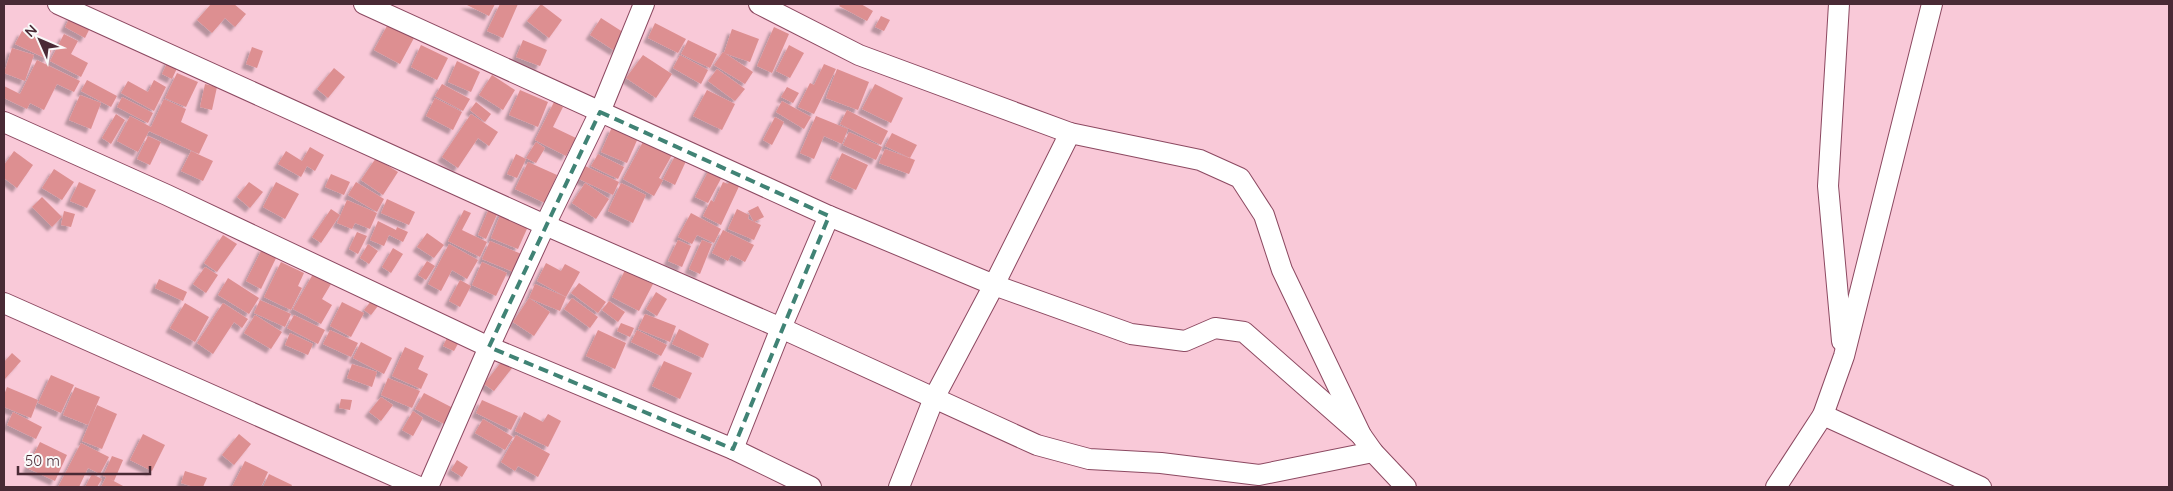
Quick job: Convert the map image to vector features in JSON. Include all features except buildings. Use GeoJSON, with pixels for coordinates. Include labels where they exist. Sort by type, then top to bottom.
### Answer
{"type":"FeatureCollection","features":[{"type":"Feature","properties":{"kind":"street"},"geometry":{"type":"LineString","coordinates":[[58,4],[1037,445],[1089,459],[1161,463],[1259,475],[1373,452]]}},
{"type":"Feature","properties":{"kind":"street"},"geometry":{"type":"LineString","coordinates":[[364,4],[829,216],[994,285],[1131,334],[1185,341],[1215,328],[1244,332],[1361,435]]}},
{"type":"Feature","properties":{"kind":"street"},"geometry":{"type":"LineString","coordinates":[[428,487],[489,347],[600,112],[644,4]]}},
{"type":"Feature","properties":{"kind":"street"},"geometry":{"type":"LineString","coordinates":[[759,4],[860,55],[1070,133],[1200,160],[1240,178],[1264,215],[1282,270],[1361,435],[1373,452],[1406,487]]}},
{"type":"Feature","properties":{"kind":"street"},"geometry":{"type":"LineString","coordinates":[[1839,4],[1828,186],[1844,356]]}},
{"type":"Feature","properties":{"kind":"street"},"geometry":{"type":"LineString","coordinates":[[1776,487],[1823,415],[1844,356],[1932,4]]}},
{"type":"Feature","properties":{"kind":"street"},"geometry":{"type":"LineString","coordinates":[[4,122],[166,194],[489,347],[734,449],[810,487]]}},
{"type":"Feature","properties":{"kind":"street"},"geometry":{"type":"LineString","coordinates":[[899,487],[934,398],[994,285],[1070,133]]}},
{"type":"Feature","properties":{"kind":"street"},"geometry":{"type":"LineString","coordinates":[[734,449],[780,328],[829,216]]}},
{"type":"Feature","properties":{"kind":"street"},"geometry":{"type":"LineString","coordinates":[[4,303],[419,487]]}},
{"type":"Feature","properties":{"kind":"street"},"geometry":{"type":"LineString","coordinates":[[1823,415],[1981,487]]}},
{"type":"Feature","properties":{"kind":"highlighted area"},"geometry":{"type":"Polygon","coordinates":[[[600,112],[829,216],[733,449],[489,347],[600,112]]]}}]}
